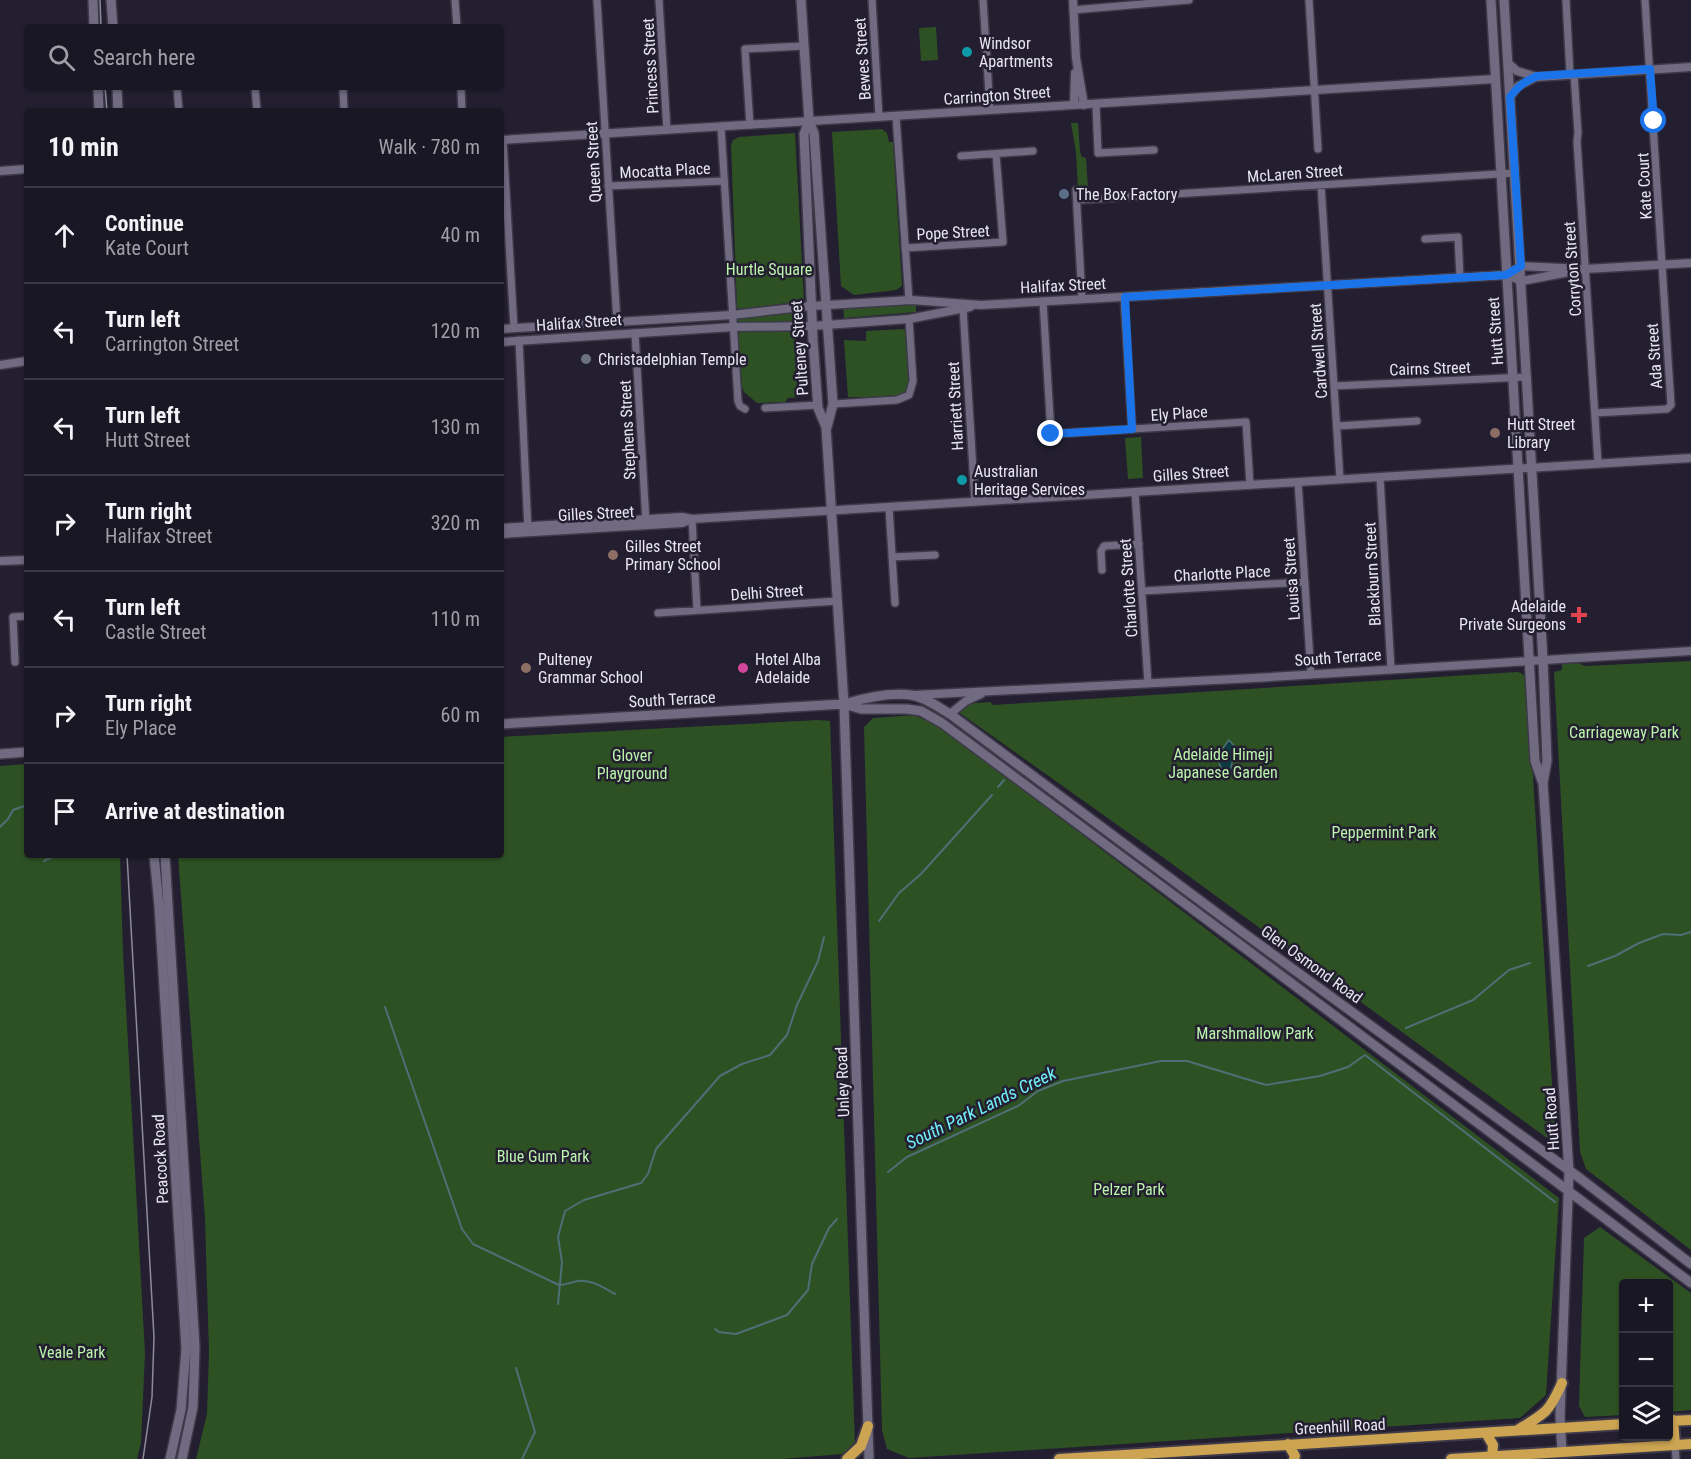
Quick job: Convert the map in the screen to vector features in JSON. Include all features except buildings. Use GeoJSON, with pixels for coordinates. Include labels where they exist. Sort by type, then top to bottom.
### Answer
{"type":"FeatureCollection","features":[{"type":"Feature","properties":{"kind":"highway"},"geometry":{"type":"LineString","coordinates":[[1516,1431],[1541,1416],[1551,1406],[1562,1383]]}},
{"type":"Feature","properties":{"kind":"highway"},"geometry":{"type":"LineString","coordinates":[[1673,1421],[1691,1419]]}},
{"type":"Feature","properties":{"kind":"highway","name":"Greenhill Road"},"geometry":{"type":"LineString","coordinates":[[1059,1459],[1149,1456],[1288,1444],[1619,1424]]}},
{"type":"Feature","properties":{"kind":"highway"},"geometry":{"type":"LineString","coordinates":[[847,1459],[861,1446],[868,1426]]}},
{"type":"Feature","properties":{"kind":"highway"},"geometry":{"type":"LineString","coordinates":[[1486,1432],[1493,1445],[1492,1456]]}},
{"type":"Feature","properties":{"kind":"highway"},"geometry":{"type":"LineString","coordinates":[[1673,1433],[1675,1445]]}},
{"type":"Feature","properties":{"kind":"highway"},"geometry":{"type":"LineString","coordinates":[[1288,1444],[1295,1456],[1294,1459]]}},
{"type":"Feature","properties":{"kind":"highway"},"geometry":{"type":"LineString","coordinates":[[1451,1459],[1492,1456],[1562,1456],[1691,1444]]}},
{"type":"Feature","properties":{"kind":"main road"},"geometry":{"type":"LineString","coordinates":[[93,0],[94,24]]}},
{"type":"Feature","properties":{"kind":"main road"},"geometry":{"type":"LineString","coordinates":[[111,0],[113,24]]}},
{"type":"Feature","properties":{"kind":"main road","name":"Pulteney Street"},"geometry":{"type":"LineString","coordinates":[[801,0],[809,122],[814,133],[833,404],[826,427]]}},
{"type":"Feature","properties":{"kind":"main road","name":"Hutt Street"},"geometry":{"type":"LineString","coordinates":[[1491,0],[1529,661]]}},
{"type":"Feature","properties":{"kind":"main road","name":"Hutt Street"},"geometry":{"type":"LineString","coordinates":[[1504,0],[1543,660]]}},
{"type":"Feature","properties":{"kind":"main road"},"geometry":{"type":"LineString","coordinates":[[98,90],[99,108]]}},
{"type":"Feature","properties":{"kind":"main road"},"geometry":{"type":"LineString","coordinates":[[117,90],[118,108]]}},
{"type":"Feature","properties":{"kind":"main road","name":"Pulteney Street"},"geometry":{"type":"LineString","coordinates":[[809,122],[804,134],[812,326],[818,405],[826,427],[844,704]]}},
{"type":"Feature","properties":{"kind":"main road","name":"Hutt Road"},"geometry":{"type":"LineString","coordinates":[[1543,660],[1547,761],[1543,783],[1569,1171],[1560,1428],[1562,1456]]}},
{"type":"Feature","properties":{"kind":"main road","name":"Hutt Road"},"geometry":{"type":"LineString","coordinates":[[1529,661],[1535,761],[1543,783]]}},
{"type":"Feature","properties":{"kind":"main road","name":"South Terrace"},"geometry":{"type":"LineString","coordinates":[[504,724],[844,704],[866,697],[911,695]]}},
{"type":"Feature","properties":{"kind":"main road","name":"Glen Osmond Road"},"geometry":{"type":"LineString","coordinates":[[911,695],[950,714],[1569,1171],[1691,1264]]}},
{"type":"Feature","properties":{"kind":"main road","name":"South Terrace"},"geometry":{"type":"LineString","coordinates":[[844,704],[865,709],[921,711],[942,723],[950,714]]}},
{"type":"Feature","properties":{"kind":"main road","name":"Unley Road"},"geometry":{"type":"LineString","coordinates":[[844,704],[869,1459]]}},
{"type":"Feature","properties":{"kind":"main road","name":"Glen Osmond Road"},"geometry":{"type":"LineString","coordinates":[[942,723],[1691,1283]]}},
{"type":"Feature","properties":{"kind":"main road"},"geometry":{"type":"LineString","coordinates":[[0,753],[24,752]]}},
{"type":"Feature","properties":{"kind":"main road"},"geometry":{"type":"LineString","coordinates":[[1029,788],[1036,779]]}},
{"type":"Feature","properties":{"kind":"main road","name":"Peacock Road"},"geometry":{"type":"LineString","coordinates":[[154,858],[170,1009],[195,1347],[193,1407],[182,1459]]}},
{"type":"Feature","properties":{"kind":"main road","name":"Peacock Road"},"geometry":{"type":"LineString","coordinates":[[165,858],[186,1349],[181,1410],[170,1459]]}},
{"type":"Feature","properties":{"kind":"main road"},"geometry":{"type":"LineString","coordinates":[[1333,1014],[1341,1004]]}},
{"type":"Feature","properties":{"kind":"street"},"geometry":{"type":"LineString","coordinates":[[455,0],[457,24]]}},
{"type":"Feature","properties":{"kind":"street","name":"Queen Street"},"geometry":{"type":"LineString","coordinates":[[597,0],[617,322]]}},
{"type":"Feature","properties":{"kind":"street","name":"Princess Street"},"geometry":{"type":"LineString","coordinates":[[659,0],[667,130]]}},
{"type":"Feature","properties":{"kind":"street","name":"Bewes Street"},"geometry":{"type":"LineString","coordinates":[[872,0],[879,117]]}},
{"type":"Feature","properties":{"kind":"street"},"geometry":{"type":"LineString","coordinates":[[983,0],[990,110]]}},
{"type":"Feature","properties":{"kind":"street"},"geometry":{"type":"LineString","coordinates":[[1073,0],[1076,58],[1074,105]]}},
{"type":"Feature","properties":{"kind":"street"},"geometry":{"type":"LineString","coordinates":[[1073,10],[1189,0]]}},
{"type":"Feature","properties":{"kind":"street"},"geometry":{"type":"LineString","coordinates":[[1309,0],[1318,149]]}},
{"type":"Feature","properties":{"kind":"street","name":"Corryton Street"},"geometry":{"type":"LineString","coordinates":[[1566,0],[1598,463]]}},
{"type":"Feature","properties":{"kind":"street","name":"Kate Court"},"geometry":{"type":"LineString","coordinates":[[1645,0],[1662,265]]}},
{"type":"Feature","properties":{"kind":"street"},"geometry":{"type":"LineString","coordinates":[[750,125],[746,49],[803,46]]}},
{"type":"Feature","properties":{"kind":"street"},"geometry":{"type":"LineString","coordinates":[[1076,58],[1084,105]]}},
{"type":"Feature","properties":{"kind":"street"},"geometry":{"type":"LineString","coordinates":[[1508,63],[1517,71],[1537,76],[1691,67]]}},
{"type":"Feature","properties":{"kind":"street"},"geometry":{"type":"LineString","coordinates":[[1510,97],[1518,86],[1537,76]]}},
{"type":"Feature","properties":{"kind":"street","name":"Carrington Street"},"geometry":{"type":"LineString","coordinates":[[504,140],[1495,80]]}},
{"type":"Feature","properties":{"kind":"street"},"geometry":{"type":"LineString","coordinates":[[177,90],[179,108]]}},
{"type":"Feature","properties":{"kind":"street"},"geometry":{"type":"LineString","coordinates":[[255,90],[257,108]]}},
{"type":"Feature","properties":{"kind":"street"},"geometry":{"type":"LineString","coordinates":[[343,90],[344,108]]}},
{"type":"Feature","properties":{"kind":"street"},"geometry":{"type":"LineString","coordinates":[[460,90],[462,108]]}},
{"type":"Feature","properties":{"kind":"street"},"geometry":{"type":"LineString","coordinates":[[1096,104],[1098,153],[1154,150]]}},
{"type":"Feature","properties":{"kind":"street"},"geometry":{"type":"LineString","coordinates":[[896,116],[909,300]]}},
{"type":"Feature","properties":{"kind":"street"},"geometry":{"type":"LineString","coordinates":[[721,127],[738,400],[745,409]]}},
{"type":"Feature","properties":{"kind":"street"},"geometry":{"type":"LineString","coordinates":[[961,156],[1033,151]]}},
{"type":"Feature","properties":{"kind":"street","name":"Pope Street"},"geometry":{"type":"LineString","coordinates":[[905,248],[1004,242],[996,154]]}},
{"type":"Feature","properties":{"kind":"street"},"geometry":{"type":"LineString","coordinates":[[0,171],[24,169]]}},
{"type":"Feature","properties":{"kind":"street"},"geometry":{"type":"LineString","coordinates":[[504,171],[514,328]]}},
{"type":"Feature","properties":{"kind":"street","name":"McLaren Street"},"geometry":{"type":"LineString","coordinates":[[1077,200],[1515,173]]}},
{"type":"Feature","properties":{"kind":"street","name":"Mocatta Place"},"geometry":{"type":"LineString","coordinates":[[608,186],[724,181]]}},
{"type":"Feature","properties":{"kind":"street","name":"Cardwell Street"},"geometry":{"type":"LineString","coordinates":[[1321,185],[1341,479]]}},
{"type":"Feature","properties":{"kind":"street"},"geometry":{"type":"LineString","coordinates":[[1076,190],[1082,299]]}},
{"type":"Feature","properties":{"kind":"street"},"geometry":{"type":"LineString","coordinates":[[1425,239],[1458,237],[1460,277]]}},
{"type":"Feature","properties":{"kind":"street"},"geometry":{"type":"LineString","coordinates":[[1521,266],[1585,269],[1691,263]]}},
{"type":"Feature","properties":{"kind":"street","name":"Ada Street"},"geometry":{"type":"LineString","coordinates":[[1595,413],[1667,409],[1671,405],[1662,265]]}},
{"type":"Feature","properties":{"kind":"street","name":"Halifax Street"},"geometry":{"type":"LineString","coordinates":[[1506,275],[1521,266]]}},
{"type":"Feature","properties":{"kind":"street"},"geometry":{"type":"LineString","coordinates":[[1522,281],[1585,269]]}},
{"type":"Feature","properties":{"kind":"street","name":"Halifax Street"},"geometry":{"type":"LineString","coordinates":[[504,342],[733,327],[812,326],[909,319],[981,305],[1043,301],[1506,275],[1522,281]]}},
{"type":"Feature","properties":{"kind":"street"},"geometry":{"type":"LineString","coordinates":[[1125,297],[1132,429]]}},
{"type":"Feature","properties":{"kind":"street","name":"Halifax Street"},"geometry":{"type":"LineString","coordinates":[[504,329],[732,315],[811,306],[909,300],[981,305]]}},
{"type":"Feature","properties":{"kind":"street","name":"Ely Place"},"geometry":{"type":"LineString","coordinates":[[1043,301],[1051,434],[1246,422],[1250,485]]}},
{"type":"Feature","properties":{"kind":"street","name":"Harriett Street"},"geometry":{"type":"LineString","coordinates":[[963,308],[975,502]]}},
{"type":"Feature","properties":{"kind":"street"},"geometry":{"type":"LineString","coordinates":[[833,404],[897,400],[909,394],[913,381],[909,319]]}},
{"type":"Feature","properties":{"kind":"street"},"geometry":{"type":"LineString","coordinates":[[634,321],[635,333]]}},
{"type":"Feature","properties":{"kind":"street","name":"Stephens Street"},"geometry":{"type":"LineString","coordinates":[[635,333],[646,522]]}},
{"type":"Feature","properties":{"kind":"street"},"geometry":{"type":"LineString","coordinates":[[519,340],[528,529]]}},
{"type":"Feature","properties":{"kind":"street"},"geometry":{"type":"LineString","coordinates":[[0,367],[24,363]]}},
{"type":"Feature","properties":{"kind":"street"},"geometry":{"type":"LineString","coordinates":[[0,367],[24,368]]}},
{"type":"Feature","properties":{"kind":"street","name":"Cairns Street"},"geometry":{"type":"LineString","coordinates":[[1334,386],[1527,377]]}},
{"type":"Feature","properties":{"kind":"street"},"geometry":{"type":"LineString","coordinates":[[765,408],[818,405]]}},
{"type":"Feature","properties":{"kind":"street"},"geometry":{"type":"LineString","coordinates":[[1337,426],[1417,421]]}},
{"type":"Feature","properties":{"kind":"street","name":"Gilles Street"},"geometry":{"type":"LineString","coordinates":[[504,528],[528,529],[646,522],[682,517],[692,519],[1691,458]]}},
{"type":"Feature","properties":{"kind":"street","name":"Blackburn Street"},"geometry":{"type":"LineString","coordinates":[[1380,477],[1391,669]]}},
{"type":"Feature","properties":{"kind":"street","name":"Louisa Street"},"geometry":{"type":"LineString","coordinates":[[1298,482],[1311,674]]}},
{"type":"Feature","properties":{"kind":"street","name":"Charlotte Street"},"geometry":{"type":"LineString","coordinates":[[1135,492],[1148,683]]}},
{"type":"Feature","properties":{"kind":"street"},"geometry":{"type":"LineString","coordinates":[[889,507],[895,603]]}},
{"type":"Feature","properties":{"kind":"street"},"geometry":{"type":"LineString","coordinates":[[692,519],[698,610]]}},
{"type":"Feature","properties":{"kind":"street","name":"Gilles Street"},"geometry":{"type":"LineString","coordinates":[[504,533],[528,529]]}},
{"type":"Feature","properties":{"kind":"street"},"geometry":{"type":"LineString","coordinates":[[1102,570],[1101,551],[1104,546],[1138,544]]}},
{"type":"Feature","properties":{"kind":"street"},"geometry":{"type":"LineString","coordinates":[[892,557],[935,555]]}},
{"type":"Feature","properties":{"kind":"street"},"geometry":{"type":"LineString","coordinates":[[0,561],[24,560]]}},
{"type":"Feature","properties":{"kind":"street","name":"Charlotte Place"},"geometry":{"type":"LineString","coordinates":[[1142,591],[1305,582]]}},
{"type":"Feature","properties":{"kind":"street","name":"Delhi Street"},"geometry":{"type":"LineString","coordinates":[[658,613],[838,601]]}},
{"type":"Feature","properties":{"kind":"street"},"geometry":{"type":"LineString","coordinates":[[15,662],[13,617],[24,616]]}},
{"type":"Feature","properties":{"kind":"street","name":"South Terrace"},"geometry":{"type":"LineString","coordinates":[[911,695],[1691,651]]}},
{"type":"Feature","properties":{"kind":"street","name":"South Terrace"},"geometry":{"type":"LineString","coordinates":[[950,714],[966,701],[987,692]]}},
{"type":"Feature","properties":{"kind":"street"},"geometry":{"type":"LineString","coordinates":[[1675,1445],[1676,1459]]}},
{"type":"Feature","properties":{"kind":"green space"},"geometry":{"type":"Polygon","coordinates":[[[936,27],[938,60],[921,61],[919,28],[936,27]]]}},
{"type":"Feature","properties":{"kind":"green space"},"geometry":{"type":"Polygon","coordinates":[[[1071,123],[1078,123],[1080,152],[1082,157],[1086,158],[1088,188],[1078,189],[1076,152],[1071,123]]]}},
{"type":"Feature","properties":{"kind":"green space","name":"Hurtle Square"},"geometry":{"type":"Polygon","coordinates":[[[882,129],[887,133],[889,142],[893,142],[902,286],[896,290],[854,295],[841,286],[832,132],[882,129]]]}},
{"type":"Feature","properties":{"kind":"green space","name":"Hurtle Square"},"geometry":{"type":"Polygon","coordinates":[[[795,133],[804,301],[739,309],[737,307],[731,145],[733,140],[739,137],[795,133]]]}},
{"type":"Feature","properties":{"kind":"green space"},"geometry":{"type":"Polygon","coordinates":[[[887,303],[916,305],[916,312],[844,318],[843,306],[887,303]]]}},
{"type":"Feature","properties":{"kind":"green space"},"geometry":{"type":"Polygon","coordinates":[[[796,312],[797,325],[738,322],[738,318],[796,312]]]}},
{"type":"Feature","properties":{"kind":"green space"},"geometry":{"type":"Polygon","coordinates":[[[906,329],[910,380],[907,391],[897,397],[848,397],[844,340],[866,341],[866,331],[906,329]]]}},
{"type":"Feature","properties":{"kind":"green space"},"geometry":{"type":"Polygon","coordinates":[[[742,330],[789,331],[797,341],[797,348],[800,348],[801,366],[797,367],[798,384],[801,385],[802,397],[788,398],[785,402],[757,403],[744,392],[738,334],[742,330]]]}},
{"type":"Feature","properties":{"kind":"green space"},"geometry":{"type":"Polygon","coordinates":[[[1141,437],[1143,478],[1128,479],[1125,438],[1141,437]]]}},
{"type":"Feature","properties":{"kind":"green space","name":"Carriageway Park"},"geometry":{"type":"Polygon","coordinates":[[[1573,661],[1585,666],[1691,661],[1691,1250],[1586,1169],[1580,1152],[1554,672],[1562,670],[1562,662],[1573,661]]]}},
{"type":"Feature","properties":{"kind":"green space","name":"Peppermint Park"},"geometry":{"type":"Polygon","coordinates":[[[1517,672],[1527,678],[1555,1133],[1547,1138],[1164,858],[957,711],[964,704],[990,702],[993,705],[1517,672]]]}},
{"type":"Feature","properties":{"kind":"green space","name":"Pelzer Park"},"geometry":{"type":"Polygon","coordinates":[[[914,715],[941,727],[1559,1198],[1546,1395],[1520,1418],[909,1458],[887,1449],[882,1430],[864,727],[873,718],[914,715]]]}},
{"type":"Feature","properties":{"kind":"green space","name":"Blue Gum Park"},"geometry":{"type":"Polygon","coordinates":[[[830,721],[855,1446],[843,1454],[781,1459],[196,1459],[207,1414],[209,1352],[205,1219],[178,858],[504,858],[504,737],[830,721]]]}},
{"type":"Feature","properties":{"kind":"green space","name":"Veale Park"},"geometry":{"type":"Polygon","coordinates":[[[24,764],[24,858],[120,858],[123,952],[145,1353],[141,1443],[137,1459],[0,1459],[0,766],[24,764]]]}},
{"type":"Feature","properties":{"kind":"green space"},"geometry":{"type":"Polygon","coordinates":[[[1600,1227],[1672,1279],[1619,1279],[1619,1415],[1585,1417],[1579,1406],[1584,1238],[1600,1227]]]}},
{"type":"Feature","properties":{"kind":"green space"},"geometry":{"type":"Polygon","coordinates":[[[1673,1280],[1691,1293],[1691,1410],[1673,1412],[1673,1280]]]}},
{"type":"Feature","properties":{"kind":"shaded area"},"geometry":{"type":"Polygon","coordinates":[[[1229,740],[1236,748],[1231,767],[1233,772],[1225,776],[1219,763],[1223,748],[1229,740]]]}},
{"type":"Feature","properties":{"kind":"waterway"},"geometry":{"type":"LineString","coordinates":[[998,787],[1004,780]]}},
{"type":"Feature","properties":{"kind":"waterway"},"geometry":{"type":"LineString","coordinates":[[879,921],[899,893],[921,874],[992,795]]}},
{"type":"Feature","properties":{"kind":"waterway"},"geometry":{"type":"LineString","coordinates":[[0,827],[13,810],[24,806]]}},
{"type":"Feature","properties":{"kind":"waterway"},"geometry":{"type":"LineString","coordinates":[[44,861],[50,858]]}},
{"type":"Feature","properties":{"kind":"waterway","name":"South Park Lands Creek"},"geometry":{"type":"LineString","coordinates":[[1588,966],[1663,934],[1681,935],[1691,932]]}},
{"type":"Feature","properties":{"kind":"waterway"},"geometry":{"type":"LineString","coordinates":[[558,1304],[562,1262],[558,1237],[565,1211],[584,1200],[641,1183],[648,1174],[656,1149],[720,1076],[742,1064],[770,1055],[787,1035],[797,1005],[818,961],[824,937]]}},
{"type":"Feature","properties":{"kind":"waterway","name":"South Park Lands Creek"},"geometry":{"type":"LineString","coordinates":[[1406,1028],[1473,1000],[1509,970],[1530,963]]}},
{"type":"Feature","properties":{"kind":"waterway"},"geometry":{"type":"LineString","coordinates":[[385,1007],[462,1229],[473,1244],[559,1285],[588,1281],[615,1294]]}},
{"type":"Feature","properties":{"kind":"waterway","name":"South Park Lands Creek"},"geometry":{"type":"LineString","coordinates":[[888,1172],[907,1157],[1018,1106],[1038,1091],[1063,1081],[1161,1061],[1187,1061],[1266,1085],[1320,1076],[1348,1067],[1365,1055],[1555,1202]]}},
{"type":"Feature","properties":{"kind":"waterway","name":"South Park Lands Creek"},"geometry":{"type":"LineString","coordinates":[[715,1329],[719,1332],[736,1334],[787,1315],[808,1290],[812,1264],[829,1228],[837,1219]]}},
{"type":"Feature","properties":{"kind":"waterway","name":"South Park Lands Creek"},"geometry":{"type":"LineString","coordinates":[[516,1368],[535,1432],[522,1459]]}},
{"type":"Feature","properties":{"kind":"tram line"},"geometry":{"type":"LineString","coordinates":[[100,0],[101,24]]}},
{"type":"Feature","properties":{"kind":"tram line"},"geometry":{"type":"LineString","coordinates":[[105,90],[107,108]]}},
{"type":"Feature","properties":{"kind":"tram line"},"geometry":{"type":"LineString","coordinates":[[127,858],[154,1337],[152,1397],[143,1459]]}},
{"type":"Feature","properties":{"kind":"place","name":"Windsor Apartments"},"geometry":{"type":"Point","coordinates":[967,52]}},
{"type":"Feature","properties":{"kind":"place","name":"The Box Factory"},"geometry":{"type":"Point","coordinates":[1064,194]}},
{"type":"Feature","properties":{"kind":"place","name":"Christadelphian Temple"},"geometry":{"type":"Point","coordinates":[586,359]}},
{"type":"Feature","properties":{"kind":"place","name":"Hutt Street Library"},"geometry":{"type":"Point","coordinates":[1495,433]}},
{"type":"Feature","properties":{"kind":"place","name":"Australian Heritage Services"},"geometry":{"type":"Point","coordinates":[962,480]}},
{"type":"Feature","properties":{"kind":"place","name":"Gilles Street Primary School"},"geometry":{"type":"Point","coordinates":[613,555]}},
{"type":"Feature","properties":{"kind":"place","name":"Adelaide Private Surgeons"},"geometry":{"type":"Point","coordinates":[1579,615]}},
{"type":"Feature","properties":{"kind":"place","name":"Pulteney Grammar School"},"geometry":{"type":"Point","coordinates":[526,668]}},
{"type":"Feature","properties":{"kind":"place","name":"Hotel Alba Adelaide"},"geometry":{"type":"Point","coordinates":[743,668]}},
{"type":"Feature","properties":{"kind":"route"},"geometry":{"type":"LineString","coordinates":[[1051,434],[1132,429],[1125,297],[1506,275],[1521,266],[1510,97],[1524,82],[1537,76],[1650,69],[1654,121]]}},
{"type":"Feature","properties":{"kind":"park label","name":"Adelaide Himeji Japanese Garden"},"geometry":{"type":"Point","coordinates":[1223,763]}},
{"type":"Feature","properties":{"kind":"park label","name":"Glover Playground"},"geometry":{"type":"Point","coordinates":[632,764]}},
{"type":"Feature","properties":{"kind":"park label","name":"Marshmallow Park"},"geometry":{"type":"Point","coordinates":[1255,1033]}}]}
